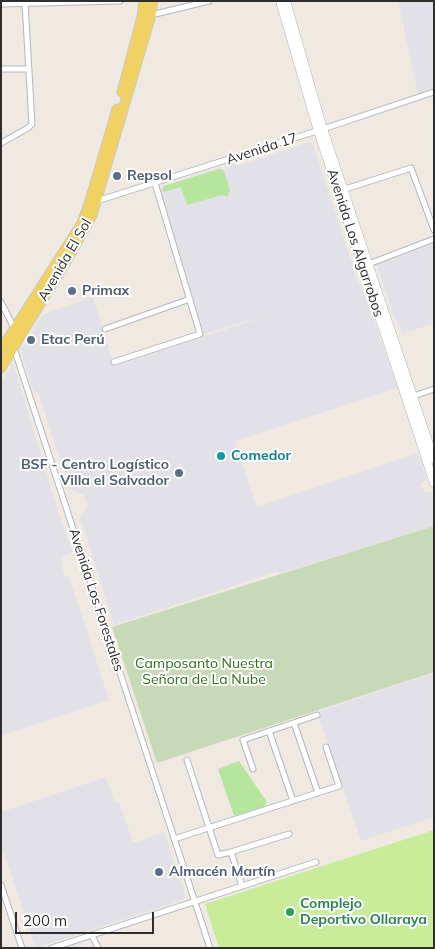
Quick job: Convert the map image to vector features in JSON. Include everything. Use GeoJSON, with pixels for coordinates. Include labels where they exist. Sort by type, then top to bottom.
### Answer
{"type":"FeatureCollection","features":[{"type":"Feature","properties":{"kind":"main road","name":"Avenida El Sol"},"geometry":{"type":"LineString","coordinates":[[93,203],[142,18],[144,1]]}},
{"type":"Feature","properties":{"kind":"main road","name":"Avenida El Sol"},"geometry":{"type":"LineString","coordinates":[[1,368],[10,344],[93,203],[151,15],[153,1]]}},
{"type":"Feature","properties":{"kind":"main road","name":"Avenida El Sol"},"geometry":{"type":"LineString","coordinates":[[1,350],[10,344]]}},
{"type":"Feature","properties":{"kind":"street"},"geometry":{"type":"LineString","coordinates":[[1,4],[120,1]]}},
{"type":"Feature","properties":{"kind":"street"},"geometry":{"type":"LineString","coordinates":[[151,15],[209,1]]}},
{"type":"Feature","properties":{"kind":"street","name":"Avenida Los Algarrobos"},"geometry":{"type":"LineString","coordinates":[[280,1],[320,130],[409,398],[434,483]]}},
{"type":"Feature","properties":{"kind":"street","name":"Avenida Los Algarrobos"},"geometry":{"type":"LineString","coordinates":[[286,1],[320,130]]}},
{"type":"Feature","properties":{"kind":"street"},"geometry":{"type":"LineString","coordinates":[[1,143],[32,124],[25,3]]}},
{"type":"Feature","properties":{"kind":"street"},"geometry":{"type":"LineString","coordinates":[[1,69],[29,69]]}},
{"type":"Feature","properties":{"kind":"street","name":"Avenida 17"},"geometry":{"type":"LineString","coordinates":[[93,203],[434,92]]}},
{"type":"Feature","properties":{"kind":"street"},"geometry":{"type":"LineString","coordinates":[[340,190],[411,168],[434,230]]}},
{"type":"Feature","properties":{"kind":"street"},"geometry":{"type":"LineString","coordinates":[[114,362],[200,334],[155,183]]}},
{"type":"Feature","properties":{"kind":"street"},"geometry":{"type":"LineString","coordinates":[[365,265],[434,239]]}},
{"type":"Feature","properties":{"kind":"street"},"geometry":{"type":"LineString","coordinates":[[105,329],[190,299]]}},
{"type":"Feature","properties":{"kind":"street"},"geometry":{"type":"LineString","coordinates":[[1,302],[17,332]]}},
{"type":"Feature","properties":{"kind":"street","name":"Avenida Los Forestales"},"geometry":{"type":"LineString","coordinates":[[10,344],[210,948]]}},
{"type":"Feature","properties":{"kind":"street"},"geometry":{"type":"LineString","coordinates":[[409,398],[434,389]]}},
{"type":"Feature","properties":{"kind":"street","name":"Avenida Los Algarrobos"},"geometry":{"type":"LineString","coordinates":[[409,398],[434,459]]}},
{"type":"Feature","properties":{"kind":"street"},"geometry":{"type":"LineString","coordinates":[[252,769],[244,740],[316,715]]}},
{"type":"Feature","properties":{"kind":"street"},"geometry":{"type":"LineString","coordinates":[[294,723],[318,793]]}},
{"type":"Feature","properties":{"kind":"street"},"geometry":{"type":"LineString","coordinates":[[269,731],[293,801]]}},
{"type":"Feature","properties":{"kind":"street"},"geometry":{"type":"LineString","coordinates":[[174,839],[339,786],[326,747]]}},
{"type":"Feature","properties":{"kind":"street"},"geometry":{"type":"LineString","coordinates":[[187,760],[218,855],[289,834]]}},
{"type":"Feature","properties":{"kind":"street"},"geometry":{"type":"LineString","coordinates":[[231,852],[242,886]]}},
{"type":"Feature","properties":{"kind":"street"},"geometry":{"type":"LineString","coordinates":[[52,948],[316,862]]}},
{"type":"Feature","properties":{"kind":"street"},"geometry":{"type":"LineString","coordinates":[[1,885],[22,948]]}},
{"type":"Feature","properties":{"kind":"street"},"geometry":{"type":"LineString","coordinates":[[92,935],[98,948]]}},
{"type":"Feature","properties":{"kind":"shaded area"},"geometry":{"type":"Polygon","coordinates":[[[398,1],[434,1],[434,89],[418,94],[398,1]]]}},
{"type":"Feature","properties":{"kind":"shaded area"},"geometry":{"type":"Polygon","coordinates":[[[310,142],[313,144],[359,285],[361,285],[398,388],[235,441],[257,507],[418,453],[427,479],[421,484],[424,492],[432,493],[434,499],[434,526],[279,574],[278,571],[114,625],[80,517],[88,506],[84,495],[70,490],[38,392],[34,393],[20,349],[42,315],[93,297],[114,366],[281,311],[204,334],[160,190],[164,186],[220,168],[223,170],[235,163],[237,166],[310,142]]]}},
{"type":"Feature","properties":{"kind":"shaded area"},"geometry":{"type":"Polygon","coordinates":[[[434,243],[434,323],[402,334],[376,263],[434,243]]]}},
{"type":"Feature","properties":{"kind":"shaded area"},"geometry":{"type":"Polygon","coordinates":[[[13,363],[59,514],[73,552],[61,557],[65,577],[69,576],[109,700],[1,736],[1,382],[13,363]]]}},
{"type":"Feature","properties":{"kind":"shaded area"},"geometry":{"type":"Polygon","coordinates":[[[434,673],[434,817],[361,841],[317,712],[434,673]]]}},
{"type":"Feature","properties":{"kind":"shaded area","name":"Almacén Martín"},"geometry":{"type":"Polygon","coordinates":[[[106,777],[115,803],[119,802],[133,843],[164,832],[185,894],[183,900],[36,948],[1,845],[1,812],[106,777]]]}},
{"type":"Feature","properties":{"kind":"green space"},"geometry":{"type":"Polygon","coordinates":[[[219,169],[224,171],[230,190],[227,197],[222,195],[187,205],[181,187],[163,192],[162,190],[164,186],[219,169]]]}},
{"type":"Feature","properties":{"kind":"green space","name":"Camposanto Nuestra Señora de La Nube"},"geometry":{"type":"Polygon","coordinates":[[[434,526],[434,672],[157,763],[112,627],[434,526]]]}},
{"type":"Feature","properties":{"kind":"green space"},"geometry":{"type":"Polygon","coordinates":[[[239,761],[267,802],[264,807],[234,816],[218,769],[239,761]]]}},
{"type":"Feature","properties":{"kind":"green space"},"geometry":{"type":"Polygon","coordinates":[[[434,830],[434,948],[219,948],[205,904],[434,830]]]}},
{"type":"Feature","properties":{"kind":"place","name":"Repsol"},"geometry":{"type":"Point","coordinates":[117,176]}},
{"type":"Feature","properties":{"kind":"place","name":"Primax"},"geometry":{"type":"Point","coordinates":[72,291]}},
{"type":"Feature","properties":{"kind":"place","name":"Etac Perú"},"geometry":{"type":"Point","coordinates":[31,340]}},
{"type":"Feature","properties":{"kind":"place","name":"Comedor"},"geometry":{"type":"Point","coordinates":[221,456]}},
{"type":"Feature","properties":{"kind":"place","name":"BSF - Centro Logístico Villa el Salvador"},"geometry":{"type":"Point","coordinates":[179,473]}},
{"type":"Feature","properties":{"kind":"place","name":"Almacén Martín"},"geometry":{"type":"Point","coordinates":[159,872]}},
{"type":"Feature","properties":{"kind":"place","name":"Complejo Deportivo Ollaraya"},"geometry":{"type":"Point","coordinates":[290,912]}}]}
